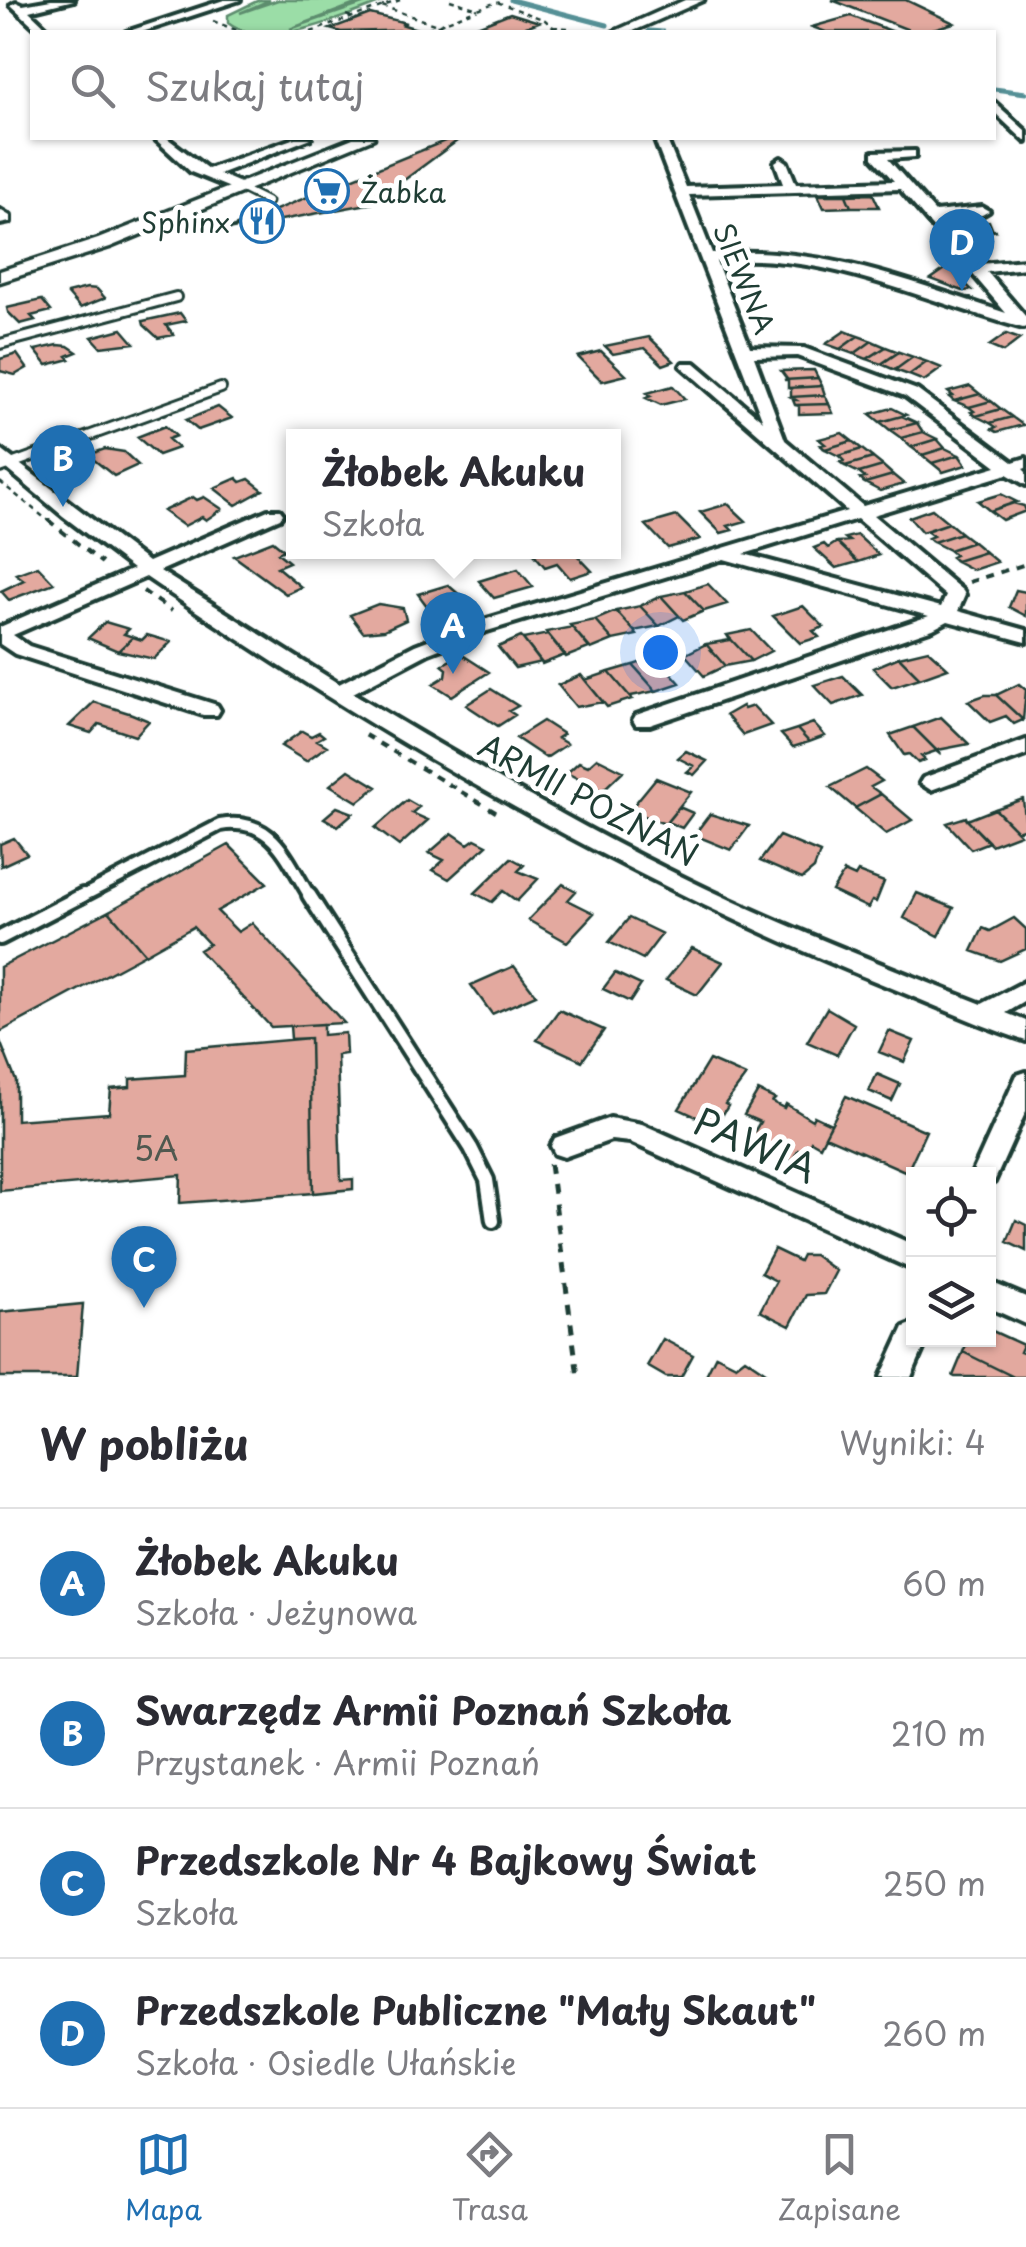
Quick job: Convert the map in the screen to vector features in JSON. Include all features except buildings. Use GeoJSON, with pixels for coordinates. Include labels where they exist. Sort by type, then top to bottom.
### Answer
{"type":"FeatureCollection","features":[{"type":"Feature","properties":{"kind":"street"},"geometry":{"type":"LineString","coordinates":[[15,4],[69,0]]}},
{"type":"Feature","properties":{"kind":"street"},"geometry":{"type":"LineString","coordinates":[[138,30],[234,0]]}},
{"type":"Feature","properties":{"kind":"street"},"geometry":{"type":"LineString","coordinates":[[625,30],[697,0]]}},
{"type":"Feature","properties":{"kind":"street"},"geometry":{"type":"LineString","coordinates":[[15,4],[44,30]]}},
{"type":"Feature","properties":{"kind":"street"},"geometry":{"type":"LineString","coordinates":[[997,113],[1026,138]]}},
{"type":"Feature","properties":{"kind":"street"},"geometry":{"type":"LineString","coordinates":[[163,140],[207,174],[240,188]]}},
{"type":"Feature","properties":{"kind":"street"},"geometry":{"type":"LineString","coordinates":[[207,174],[300,140]]}},
{"type":"Feature","properties":{"kind":"street"},"geometry":{"type":"LineString","coordinates":[[0,278],[104,243],[361,140]]}},
{"type":"Feature","properties":{"kind":"street","name":"SIEWNA"},"geometry":{"type":"LineString","coordinates":[[661,140],[779,439]]}},
{"type":"Feature","properties":{"kind":"street"},"geometry":{"type":"LineString","coordinates":[[910,154],[878,155],[1025,324]]}},
{"type":"Feature","properties":{"kind":"street"},"geometry":{"type":"LineString","coordinates":[[780,162],[792,188]]}},
{"type":"Feature","properties":{"kind":"street"},"geometry":{"type":"LineString","coordinates":[[680,191],[902,185]]}},
{"type":"Feature","properties":{"kind":"street"},"geometry":{"type":"LineString","coordinates":[[930,217],[982,211]]}},
{"type":"Feature","properties":{"kind":"street"},"geometry":{"type":"LineString","coordinates":[[706,258],[774,255],[798,259],[878,278],[1025,324]]}},
{"type":"Feature","properties":{"kind":"street"},"geometry":{"type":"LineString","coordinates":[[976,269],[1026,264]]}},
{"type":"Feature","properties":{"kind":"street"},"geometry":{"type":"LineString","coordinates":[[746,352],[799,350],[912,393],[1018,465],[1026,480]]}},
{"type":"Feature","properties":{"kind":"street","name":"SIEWNA"},"geometry":{"type":"LineString","coordinates":[[690,366],[950,588]]}},
{"type":"Feature","properties":{"kind":"street","name":"ARMII POZNAŃ"},"geometry":{"type":"LineString","coordinates":[[4,462],[148,570],[338,693],[533,808],[746,917],[1026,1031]]}},
{"type":"Feature","properties":{"kind":"street"},"geometry":{"type":"LineString","coordinates":[[338,693],[450,637],[1018,465]]}},
{"type":"Feature","properties":{"kind":"street"},"geometry":{"type":"LineString","coordinates":[[0,635],[274,514]]}},
{"type":"Feature","properties":{"kind":"street"},"geometry":{"type":"LineString","coordinates":[[725,554],[1026,639],[1026,652]]}},
{"type":"Feature","properties":{"kind":"street"},"geometry":{"type":"LineString","coordinates":[[643,720],[926,625],[946,614],[956,595],[950,588]]}},
{"type":"Feature","properties":{"kind":"street"},"geometry":{"type":"LineString","coordinates":[[0,635],[22,650],[210,710]]}},
{"type":"Feature","properties":{"kind":"street"},"geometry":{"type":"LineString","coordinates":[[931,783],[1026,747]]}},
{"type":"Feature","properties":{"kind":"street"},"geometry":{"type":"LineString","coordinates":[[984,1014],[1026,990]]}},
{"type":"Feature","properties":{"kind":"street"},"geometry":{"type":"LineString","coordinates":[[987,1167],[1026,1082]]}},
{"type":"Feature","properties":{"kind":"street","name":"PAWIA"},"geometry":{"type":"LineString","coordinates":[[564,1146],[610,1129],[633,1132],[912,1257]]}},
{"type":"Feature","properties":{"kind":"street"},"geometry":{"type":"LineString","coordinates":[[996,1297],[1026,1311]]}},
{"type":"Feature","properties":{"kind":"street"},"geometry":{"type":"LineString","coordinates":[[896,1377],[909,1347]]}},
{"type":"Feature","properties":{"kind":"lane"},"geometry":{"type":"LineString","coordinates":[[240,188],[268,202]]}},
{"type":"Feature","properties":{"kind":"lane"},"geometry":{"type":"LineString","coordinates":[[0,344],[176,298]]}},
{"type":"Feature","properties":{"kind":"lane","name":"ARMII POZNAŃ"},"geometry":{"type":"LineString","coordinates":[[4,462],[221,388]]}},
{"type":"Feature","properties":{"kind":"lane"},"geometry":{"type":"LineString","coordinates":[[0,938],[220,826],[239,821],[258,824],[271,835],[471,1148],[487,1180],[493,1222]]}},
{"type":"Feature","properties":{"kind":"path"},"geometry":{"type":"LineString","coordinates":[[318,30],[400,0]]}},
{"type":"Feature","properties":{"kind":"path"},"geometry":{"type":"LineString","coordinates":[[450,0],[478,9]]}},
{"type":"Feature","properties":{"kind":"path"},"geometry":{"type":"LineString","coordinates":[[424,30],[497,2],[545,20],[552,30]]}},
{"type":"Feature","properties":{"kind":"path"},"geometry":{"type":"LineString","coordinates":[[382,6],[454,30]]}},
{"type":"Feature","properties":{"kind":"path"},"geometry":{"type":"LineString","coordinates":[[346,15],[355,18]]}},
{"type":"Feature","properties":{"kind":"path"},"geometry":{"type":"LineString","coordinates":[[200,16],[237,30]]}},
{"type":"Feature","properties":{"kind":"path"},"geometry":{"type":"LineString","coordinates":[[310,170],[342,185]]}},
{"type":"Feature","properties":{"kind":"path"},"geometry":{"type":"LineString","coordinates":[[950,588],[1026,564]]}},
{"type":"Feature","properties":{"kind":"path"},"geometry":{"type":"LineString","coordinates":[[564,1146],[550,1153],[578,1377]]}},
{"type":"Feature","properties":{"kind":"green space"},"geometry":{"type":"Polygon","coordinates":[[[259,0],[270,0],[240,13],[278,0],[366,0],[290,29],[374,0],[387,0],[298,30],[242,30],[228,23],[228,15],[259,0]]]}},
{"type":"Feature","properties":{"kind":"waterway"},"geometry":{"type":"LineString","coordinates":[[511,0],[607,25]]}},
{"type":"Feature","properties":{"kind":"waterway"},"geometry":{"type":"LineString","coordinates":[[996,89],[1026,93]]}},
{"type":"Feature","properties":{"kind":"place","name":"Żabka"},"geometry":{"type":"Point","coordinates":[327,191]}},
{"type":"Feature","properties":{"kind":"place","name":"Sphinx"},"geometry":{"type":"Point","coordinates":[262,221]}},
{"type":"Feature","properties":{"kind":"place","name":"Przedszkole Publiczne \"Mały Skaut\""},"geometry":{"type":"Point","coordinates":[962,291]}},
{"type":"Feature","properties":{"kind":"place","name":"Swarzędz Armii Poznań Szkoła"},"geometry":{"type":"Point","coordinates":[63,507]}},
{"type":"Feature","properties":{"kind":"place","name":"Żłobek Akuku"},"geometry":{"type":"Point","coordinates":[453,674]}},
{"type":"Feature","properties":{"kind":"place","name":"Przedszkole Nr 4 Bajkowy Świat"},"geometry":{"type":"Point","coordinates":[144,1308]}}]}
